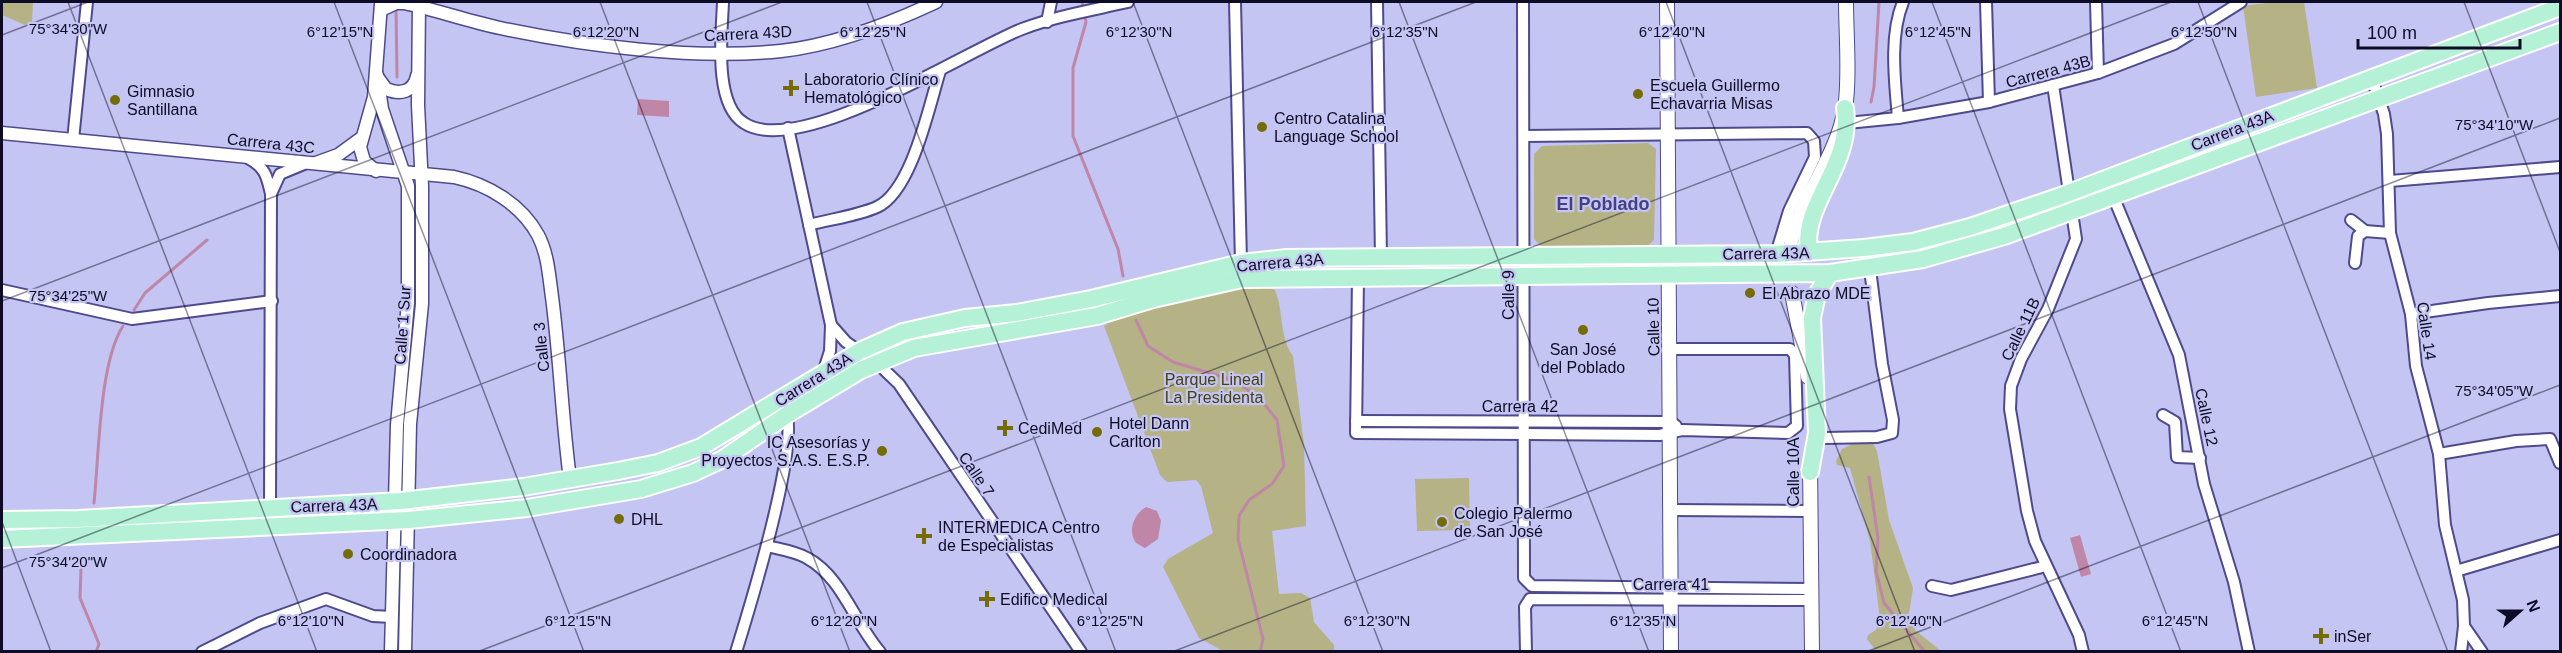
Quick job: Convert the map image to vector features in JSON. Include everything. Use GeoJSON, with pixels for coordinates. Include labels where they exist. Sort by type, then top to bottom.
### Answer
{"type":"FeatureCollection","features":[{"type":"Feature","properties":{"kind":"main road","name":"Calle 10"},"geometry":{"type":"LineString","coordinates":[[1667,2],[1670,349],[1675,429],[1671,510],[1671,651]]}},
{"type":"Feature","properties":{"kind":"main road"},"geometry":{"type":"LineString","coordinates":[[1809,252],[1809,230],[1815,211],[1840,159],[1846,115],[1846,2]]}},
{"type":"Feature","properties":{"kind":"main road","name":"Carrera 43A"},"geometry":{"type":"LineString","coordinates":[[2,539],[402,520],[571,502],[663,484],[723,459],[823,373],[860,351],[920,327],[1091,299],[1241,263],[1287,258],[1776,254],[1913,242],[1970,226],[2070,192],[2371,76],[2560,7]]}},
{"type":"Feature","properties":{"kind":"main road","name":"Carrera 43A"},"geometry":{"type":"LineString","coordinates":[[2,520],[68,519],[402,501],[570,479],[673,458],[877,362],[929,344],[1096,316],[1153,299],[1242,279],[1830,273],[1923,260],[2004,236],[2560,32]]}},
{"type":"Feature","properties":{"kind":"main road"},"geometry":{"type":"LineString","coordinates":[[1791,240],[1797,218],[1846,115]]}},
{"type":"Feature","properties":{"kind":"main road"},"geometry":{"type":"LineString","coordinates":[[1810,472],[1817,433],[1812,318],[1817,294],[1830,273]]}},
{"type":"Feature","properties":{"kind":"main road","name":"Calle 10A"},"geometry":{"type":"LineString","coordinates":[[1792,293],[1808,376],[1812,651]]}},
{"type":"Feature","properties":{"kind":"street"},"geometry":{"type":"LineString","coordinates":[[73,140],[87,2]]}},
{"type":"Feature","properties":{"kind":"street"},"geometry":{"type":"LineString","coordinates":[[723,2],[721,54],[727,95],[734,112],[742,123],[755,129],[788,128],[832,118],[858,109],[940,71],[978,48],[1060,18],[1128,2]]}},
{"type":"Feature","properties":{"kind":"street","name":"Carrera 43D"},"geometry":{"type":"LineString","coordinates":[[381,6],[404,3],[419,5],[502,28],[587,43],[721,54],[782,51],[834,41],[897,20],[936,2]]}},
{"type":"Feature","properties":{"kind":"street"},"geometry":{"type":"LineString","coordinates":[[1047,22],[1051,2]]}},
{"type":"Feature","properties":{"kind":"street"},"geometry":{"type":"LineString","coordinates":[[1235,2],[1241,263]]}},
{"type":"Feature","properties":{"kind":"street"},"geometry":{"type":"LineString","coordinates":[[1377,2],[1381,257]]}},
{"type":"Feature","properties":{"kind":"street","name":"Calle 9"},"geometry":{"type":"LineString","coordinates":[[1523,2],[1523,433],[1528,603]]}},
{"type":"Feature","properties":{"kind":"street"},"geometry":{"type":"LineString","coordinates":[[1898,118],[1896,36],[1898,13],[1903,2]]}},
{"type":"Feature","properties":{"kind":"street"},"geometry":{"type":"LineString","coordinates":[[1986,2],[1989,102]]}},
{"type":"Feature","properties":{"kind":"street"},"geometry":{"type":"LineString","coordinates":[[2096,2],[2098,73]]}},
{"type":"Feature","properties":{"kind":"street","name":"Carrera 43B"},"geometry":{"type":"LineString","coordinates":[[1846,115],[1898,118],[1989,102],[2098,73],[2174,44],[2241,2]]}},
{"type":"Feature","properties":{"kind":"street","name":"Calle 1 Sur"},"geometry":{"type":"LineString","coordinates":[[402,501],[422,304],[419,5]]}},
{"type":"Feature","properties":{"kind":"street","name":"Calle 1 Sur"},"geometry":{"type":"LineString","coordinates":[[360,139],[369,118],[377,75],[381,6]]}},
{"type":"Feature","properties":{"kind":"street"},"geometry":{"type":"LineString","coordinates":[[809,225],[877,207],[895,192],[903,179],[940,71]]}},
{"type":"Feature","properties":{"kind":"street"},"geometry":{"type":"LineString","coordinates":[[377,75],[386,89],[404,92],[411,88],[418,72]]}},
{"type":"Feature","properties":{"kind":"street","name":"Calle 1 Sur"},"geometry":{"type":"LineString","coordinates":[[377,75],[382,109],[392,143],[406,175],[408,302],[397,425],[402,501],[405,651]]}},
{"type":"Feature","properties":{"kind":"street","name":"Calle 14"},"geometry":{"type":"LineString","coordinates":[[2371,76],[2387,134],[2390,233],[2411,314],[2416,366],[2439,454],[2445,525],[2456,571],[2464,626]]}},
{"type":"Feature","properties":{"kind":"street","name":"Calle 11B"},"geometry":{"type":"LineString","coordinates":[[2053,84],[2076,239],[2048,309],[2021,359],[2011,386],[2010,409],[2027,511],[2046,566],[2079,635],[2084,651]]}},
{"type":"Feature","properties":{"kind":"street"},"geometry":{"type":"LineString","coordinates":[[788,128],[831,325],[830,351],[823,373]]}},
{"type":"Feature","properties":{"kind":"street","name":"Carrera 43C"},"geometry":{"type":"LineString","coordinates":[[2,133],[474,182],[504,198],[525,216]]}},
{"type":"Feature","properties":{"kind":"street"},"geometry":{"type":"LineString","coordinates":[[1524,136],[1807,133],[1814,141],[1815,157],[1789,211],[1776,254]]}},
{"type":"Feature","properties":{"kind":"street"},"geometry":{"type":"LineString","coordinates":[[271,194],[280,174],[338,155],[360,139]]}},
{"type":"Feature","properties":{"kind":"street"},"geometry":{"type":"LineString","coordinates":[[360,139],[361,154],[375,171]]}},
{"type":"Feature","properties":{"kind":"street"},"geometry":{"type":"LineString","coordinates":[[248,158],[261,165],[265,171],[271,194],[270,507]]}},
{"type":"Feature","properties":{"kind":"street"},"geometry":{"type":"LineString","coordinates":[[2390,181],[2560,167]]}},
{"type":"Feature","properties":{"kind":"street","name":"Calle 12"},"geometry":{"type":"LineString","coordinates":[[2113,196],[2179,355],[2204,484],[2234,582],[2248,651]]}},
{"type":"Feature","properties":{"kind":"street","name":"Calle 3"},"geometry":{"type":"LineString","coordinates":[[525,216],[537,235],[548,268],[570,479]]}},
{"type":"Feature","properties":{"kind":"street"},"geometry":{"type":"LineString","coordinates":[[2350,220],[2365,231],[2390,233]]}},
{"type":"Feature","properties":{"kind":"street"},"geometry":{"type":"LineString","coordinates":[[2355,263],[2358,236],[2365,231]]}},
{"type":"Feature","properties":{"kind":"street"},"geometry":{"type":"LineString","coordinates":[[1817,433],[1824,438],[1876,437],[1892,434],[1893,420],[1882,364],[1870,268]]}},
{"type":"Feature","properties":{"kind":"street"},"geometry":{"type":"LineString","coordinates":[[1356,421],[1358,277]]}},
{"type":"Feature","properties":{"kind":"street"},"geometry":{"type":"LineString","coordinates":[[2,290],[132,319],[272,301]]}},
{"type":"Feature","properties":{"kind":"street"},"geometry":{"type":"LineString","coordinates":[[2411,314],[2560,296]]}},
{"type":"Feature","properties":{"kind":"street","name":"Calle 7"},"geometry":{"type":"LineString","coordinates":[[831,325],[846,342],[877,362],[899,384],[1081,651]]}},
{"type":"Feature","properties":{"kind":"street","name":"Calle 10A"},"geometry":{"type":"LineString","coordinates":[[1670,349],[1790,349],[1795,355],[1797,426],[1794,430]]}},
{"type":"Feature","properties":{"kind":"street"},"geometry":{"type":"LineString","coordinates":[[736,651],[766,546],[790,432],[783,407]]}},
{"type":"Feature","properties":{"kind":"street"},"geometry":{"type":"LineString","coordinates":[[2163,415],[2175,422],[2177,457],[2200,458]]}},
{"type":"Feature","properties":{"kind":"street","name":"Carrera 42"},"geometry":{"type":"LineString","coordinates":[[1675,429],[1523,433],[1356,433],[1356,421],[1523,420],[1675,429],[1788,433],[1794,430]]}},
{"type":"Feature","properties":{"kind":"street"},"geometry":{"type":"LineString","coordinates":[[2439,454],[2516,441],[2550,439],[2560,463]]}},
{"type":"Feature","properties":{"kind":"street"},"geometry":{"type":"LineString","coordinates":[[1671,510],[1809,511]]}},
{"type":"Feature","properties":{"kind":"street","name":"Calle 1 Sur"},"geometry":{"type":"LineString","coordinates":[[391,651],[392,617],[402,520]]}},
{"type":"Feature","properties":{"kind":"street"},"geometry":{"type":"LineString","coordinates":[[2456,571],[2560,540]]}},
{"type":"Feature","properties":{"kind":"street"},"geometry":{"type":"LineString","coordinates":[[766,546],[806,557],[827,573],[858,623],[880,651]]}},
{"type":"Feature","properties":{"kind":"street"},"geometry":{"type":"LineString","coordinates":[[1932,586],[1951,590],[2046,566]]}},
{"type":"Feature","properties":{"kind":"street","name":"Carrera 41"},"geometry":{"type":"LineString","coordinates":[[1528,582],[1671,594]]}},
{"type":"Feature","properties":{"kind":"street","name":"Carrera 41"},"geometry":{"type":"LineString","coordinates":[[1528,603],[1671,594],[1812,594]]}},
{"type":"Feature","properties":{"kind":"street"},"geometry":{"type":"LineString","coordinates":[[202,651],[260,623],[326,599],[373,616],[392,617]]}},
{"type":"Feature","properties":{"kind":"street"},"geometry":{"type":"LineString","coordinates":[[1526,651],[1528,603]]}},
{"type":"Feature","properties":{"kind":"street"},"geometry":{"type":"LineString","coordinates":[[2461,651],[2464,626]]}},
{"type":"Feature","properties":{"kind":"street"},"geometry":{"type":"LineString","coordinates":[[2464,626],[2482,651]]}},
{"type":"Feature","properties":{"kind":"green space"},"geometry":{"type":"Polygon","coordinates":[[[2,2],[33,2],[32,22],[25,25],[2,15],[2,2]]]}},
{"type":"Feature","properties":{"kind":"green space"},"geometry":{"type":"Polygon","coordinates":[[[2274,2],[2304,2],[2317,88],[2256,97],[2243,6],[2274,2]]]}},
{"type":"Feature","properties":{"kind":"green space"},"geometry":{"type":"Polygon","coordinates":[[[1648,143],[1656,149],[1654,240],[1646,247],[1541,246],[1534,239],[1534,154],[1542,146],[1648,143]]]}},
{"type":"Feature","properties":{"kind":"green space","name":"Parque Lineal La Presidenta"},"geometry":{"type":"Polygon","coordinates":[[[1265,286],[1275,290],[1286,341],[1293,356],[1304,445],[1306,526],[1272,531],[1279,594],[1301,593],[1310,598],[1314,622],[1334,645],[1334,651],[1223,651],[1199,638],[1163,567],[1168,559],[1213,533],[1201,486],[1196,480],[1167,482],[1160,475],[1104,326],[1158,305],[1206,294],[1265,286]]]}},
{"type":"Feature","properties":{"kind":"green space"},"geometry":{"type":"Polygon","coordinates":[[[1856,442],[1873,444],[1877,451],[1889,520],[1913,588],[1908,620],[1916,631],[1941,651],[1876,651],[1867,639],[1868,635],[1876,630],[1880,619],[1870,541],[1850,468],[1837,465],[1836,461],[1842,449],[1856,442]]]}},
{"type":"Feature","properties":{"kind":"green space"},"geometry":{"type":"Polygon","coordinates":[[[1469,478],[1470,530],[1417,531],[1415,479],[1469,478]]]}},
{"type":"Feature","properties":{"kind":"shaded area"},"geometry":{"type":"Polygon","coordinates":[[[638,99],[669,101],[669,117],[637,115],[638,99]]]}},
{"type":"Feature","properties":{"kind":"shaded area"},"geometry":{"type":"Polygon","coordinates":[[[1146,507],[1157,511],[1161,521],[1158,539],[1145,548],[1136,543],[1132,528],[1135,518],[1146,507]]]}},
{"type":"Feature","properties":{"kind":"shaded area"},"geometry":{"type":"Polygon","coordinates":[[[2080,535],[2091,574],[2081,577],[2070,538],[2080,535]]]}},
{"type":"Feature","properties":{"kind":"waterway"},"geometry":{"type":"LineString","coordinates":[[1082,2],[1086,22],[1073,68],[1073,136],[1118,249],[1123,276]]}},
{"type":"Feature","properties":{"kind":"waterway"},"geometry":{"type":"LineString","coordinates":[[1871,102],[1879,2]]}},
{"type":"Feature","properties":{"kind":"waterway"},"geometry":{"type":"LineString","coordinates":[[396,7],[397,77]]}},
{"type":"Feature","properties":{"kind":"waterway"},"geometry":{"type":"LineString","coordinates":[[134,310],[145,293],[207,240]]}},
{"type":"Feature","properties":{"kind":"waterway"},"geometry":{"type":"LineString","coordinates":[[1136,320],[1148,346],[1173,362],[1236,381],[1262,401],[1277,420],[1284,466],[1272,484],[1249,500],[1239,516],[1238,539],[1263,639],[1260,652]]}},
{"type":"Feature","properties":{"kind":"waterway"},"geometry":{"type":"LineString","coordinates":[[94,503],[105,386],[115,342],[123,326]]}},
{"type":"Feature","properties":{"kind":"waterway"},"geometry":{"type":"LineString","coordinates":[[1869,477],[1878,538],[1876,571],[1884,603],[1925,652]]}},
{"type":"Feature","properties":{"kind":"waterway"},"geometry":{"type":"LineString","coordinates":[[81,568],[80,598],[99,644],[96,652]]}},
{"type":"Feature","properties":{"kind":"place","name":"Laboratorio Clínico Hematológico"},"geometry":{"type":"Point","coordinates":[791,88]}},
{"type":"Feature","properties":{"kind":"place","name":"Escuela Guillermo Echavarria Misas"},"geometry":{"type":"Point","coordinates":[1638,94]}},
{"type":"Feature","properties":{"kind":"place","name":"Gimnasio Santillana"},"geometry":{"type":"Point","coordinates":[115,100]}},
{"type":"Feature","properties":{"kind":"place","name":"Centro Catalina Language School"},"geometry":{"type":"Point","coordinates":[1262,127]}},
{"type":"Feature","properties":{"kind":"place","name":"El Abrazo MDE"},"geometry":{"type":"Point","coordinates":[1750,293]}},
{"type":"Feature","properties":{"kind":"place","name":"San José del Poblado"},"geometry":{"type":"Point","coordinates":[1583,330]}},
{"type":"Feature","properties":{"kind":"place","name":"CediMed"},"geometry":{"type":"Point","coordinates":[1005,428]}},
{"type":"Feature","properties":{"kind":"place","name":"Hotel Dann Carlton"},"geometry":{"type":"Point","coordinates":[1097,432]}},
{"type":"Feature","properties":{"kind":"place","name":"IC Asesorías y Proyectos S.A.S. E.S.P."},"geometry":{"type":"Point","coordinates":[882,451]}},
{"type":"Feature","properties":{"kind":"place","name":"DHL"},"geometry":{"type":"Point","coordinates":[619,519]}},
{"type":"Feature","properties":{"kind":"place","name":"Colegio Palermo de San José"},"geometry":{"type":"Point","coordinates":[1442,522]}},
{"type":"Feature","properties":{"kind":"place","name":"INTERMEDICA Centro de Especialistas"},"geometry":{"type":"Point","coordinates":[924,536]}},
{"type":"Feature","properties":{"kind":"place","name":"Coordinadora"},"geometry":{"type":"Point","coordinates":[348,554]}},
{"type":"Feature","properties":{"kind":"place","name":"Edifico Medical"},"geometry":{"type":"Point","coordinates":[987,599]}},
{"type":"Feature","properties":{"kind":"place","name":"inSer"},"geometry":{"type":"Point","coordinates":[2321,636]}},
{"type":"Feature","properties":{"kind":"district","name":"El Poblado"},"geometry":{"type":"Point","coordinates":[1603,204]}}]}
